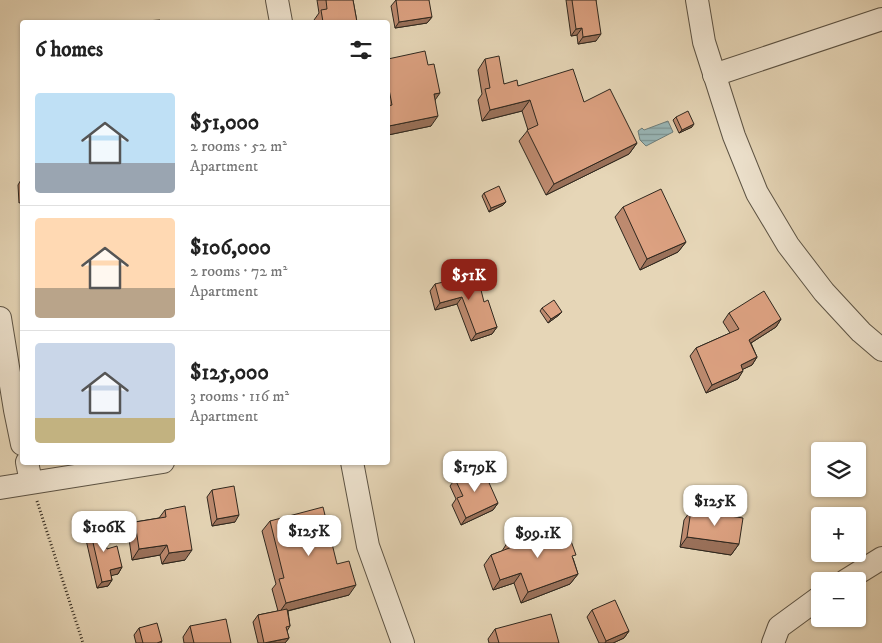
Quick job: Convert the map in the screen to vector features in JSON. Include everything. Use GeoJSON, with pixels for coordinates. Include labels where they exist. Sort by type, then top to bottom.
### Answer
{"type":"FeatureCollection","features":[{"type":"Feature","properties":{"kind":"street"},"geometry":{"type":"LineString","coordinates":[[277,0],[280,20]]}},
{"type":"Feature","properties":{"kind":"street"},"geometry":{"type":"LineString","coordinates":[[697,0],[704,42],[714,75],[734,136],[757,193],[788,245],[824,292],[861,332],[882,350]]}},
{"type":"Feature","properties":{"kind":"street"},"geometry":{"type":"LineString","coordinates":[[714,75],[882,19]]}},
{"type":"Feature","properties":{"kind":"street"},"geometry":{"type":"LineString","coordinates":[[0,318],[20,434]]}},
{"type":"Feature","properties":{"kind":"street"},"geometry":{"type":"LineString","coordinates":[[0,488],[29,472],[123,465]]}},
{"type":"Feature","properties":{"kind":"street"},"geometry":{"type":"LineString","coordinates":[[353,465],[368,546],[403,643]]}},
{"type":"Feature","properties":{"kind":"street"},"geometry":{"type":"LineString","coordinates":[[859,572],[882,558]]}},
{"type":"Feature","properties":{"kind":"street"},"geometry":{"type":"LineString","coordinates":[[773,643],[779,627],[811,604]]}},
{"type":"Feature","properties":{"kind":"path"},"geometry":{"type":"LineString","coordinates":[[29,472],[83,643]]}},
{"type":"Feature","properties":{"kind":"water"},"geometry":{"type":"Polygon","coordinates":[[[668,121],[673,132],[646,146],[640,140],[638,131],[642,128],[644,130],[668,121]]]}},
{"type":"Feature","properties":{"kind":"building"},"geometry":{"type":"Polygon","coordinates":[[[326,0],[353,0],[357,20],[323,20],[321,10],[327,9],[326,0]]]}},
{"type":"Feature","properties":{"kind":"building"},"geometry":{"type":"Polygon","coordinates":[[[396,0],[429,0],[432,17],[399,22],[396,0]]]}},
{"type":"Feature","properties":{"kind":"building"},"geometry":{"type":"Polygon","coordinates":[[[572,0],[596,0],[601,34],[583,37],[582,28],[576,29],[572,0]]]}},
{"type":"Feature","properties":{"kind":"building"},"geometry":{"type":"Polygon","coordinates":[[[425,51],[428,65],[434,64],[440,93],[434,94],[438,116],[390,126],[390,106],[392,105],[390,94],[390,59],[425,51]]]}},
{"type":"Feature","properties":{"kind":"building"},"geometry":{"type":"Polygon","coordinates":[[[499,56],[504,84],[517,80],[518,86],[573,69],[584,102],[610,89],[637,143],[554,184],[527,130],[538,125],[530,100],[490,110],[485,89],[490,88],[485,59],[499,56]]]}},
{"type":"Feature","properties":{"kind":"building"},"geometry":{"type":"Polygon","coordinates":[[[688,111],[694,124],[682,130],[676,117],[688,111]]]}},
{"type":"Feature","properties":{"kind":"building"},"geometry":{"type":"Polygon","coordinates":[[[499,186],[506,202],[491,208],[484,193],[499,186]]]}},
{"type":"Feature","properties":{"kind":"building"},"geometry":{"type":"Polygon","coordinates":[[[661,189],[686,242],[647,259],[623,207],[661,189]]]}},
{"type":"Feature","properties":{"kind":"building"},"geometry":{"type":"Polygon","coordinates":[[[477,274],[484,302],[488,300],[497,327],[476,334],[462,297],[440,303],[435,284],[477,274]]]}},
{"type":"Feature","properties":{"kind":"building"},"geometry":{"type":"Polygon","coordinates":[[[764,291],[781,319],[749,340],[757,357],[741,365],[743,371],[712,385],[696,348],[739,329],[729,313],[764,291]]]}},
{"type":"Feature","properties":{"kind":"building"},"geometry":{"type":"Polygon","coordinates":[[[554,300],[562,312],[551,319],[542,308],[554,300]]]}},
{"type":"Feature","properties":{"kind":"building"},"geometry":{"type":"Polygon","coordinates":[[[482,467],[498,503],[466,518],[457,498],[463,496],[455,479],[482,467]]]}},
{"type":"Feature","properties":{"kind":"building"},"geometry":{"type":"Polygon","coordinates":[[[234,486],[239,515],[217,519],[212,490],[234,486]]]}},
{"type":"Feature","properties":{"kind":"building"},"geometry":{"type":"Polygon","coordinates":[[[185,506],[192,550],[169,553],[167,545],[139,549],[135,522],[166,517],[165,510],[185,506]]]}},
{"type":"Feature","properties":{"kind":"building"},"geometry":{"type":"Polygon","coordinates":[[[323,507],[337,564],[349,561],[356,585],[286,603],[279,579],[284,578],[270,521],[323,507]]]}},
{"type":"Feature","properties":{"kind":"building"},"geometry":{"type":"Polygon","coordinates":[[[691,510],[743,518],[739,544],[687,537],[691,510]]]}},
{"type":"Feature","properties":{"kind":"building"},"geometry":{"type":"Polygon","coordinates":[[[102,522],[107,549],[117,546],[122,567],[110,570],[112,580],[102,582],[89,525],[102,522]]]}},
{"type":"Feature","properties":{"kind":"building"},"geometry":{"type":"Polygon","coordinates":[[[566,527],[576,555],[572,556],[578,574],[528,592],[521,573],[500,580],[491,555],[512,547],[509,540],[543,528],[546,534],[566,527]]]}},
{"type":"Feature","properties":{"kind":"building"},"geometry":{"type":"Polygon","coordinates":[[[615,600],[629,631],[606,641],[592,610],[615,600]]]}},
{"type":"Feature","properties":{"kind":"building"},"geometry":{"type":"Polygon","coordinates":[[[287,609],[290,626],[286,627],[289,638],[264,643],[258,615],[287,609]]]}},
{"type":"Feature","properties":{"kind":"building"},"geometry":{"type":"Polygon","coordinates":[[[551,614],[559,643],[499,643],[495,629],[551,614]]]}},
{"type":"Feature","properties":{"kind":"building"},"geometry":{"type":"Polygon","coordinates":[[[226,619],[231,643],[194,643],[190,626],[226,619]]]}},
{"type":"Feature","properties":{"kind":"building"},"geometry":{"type":"Polygon","coordinates":[[[157,623],[162,641],[143,643],[139,628],[157,623]]]}}]}
